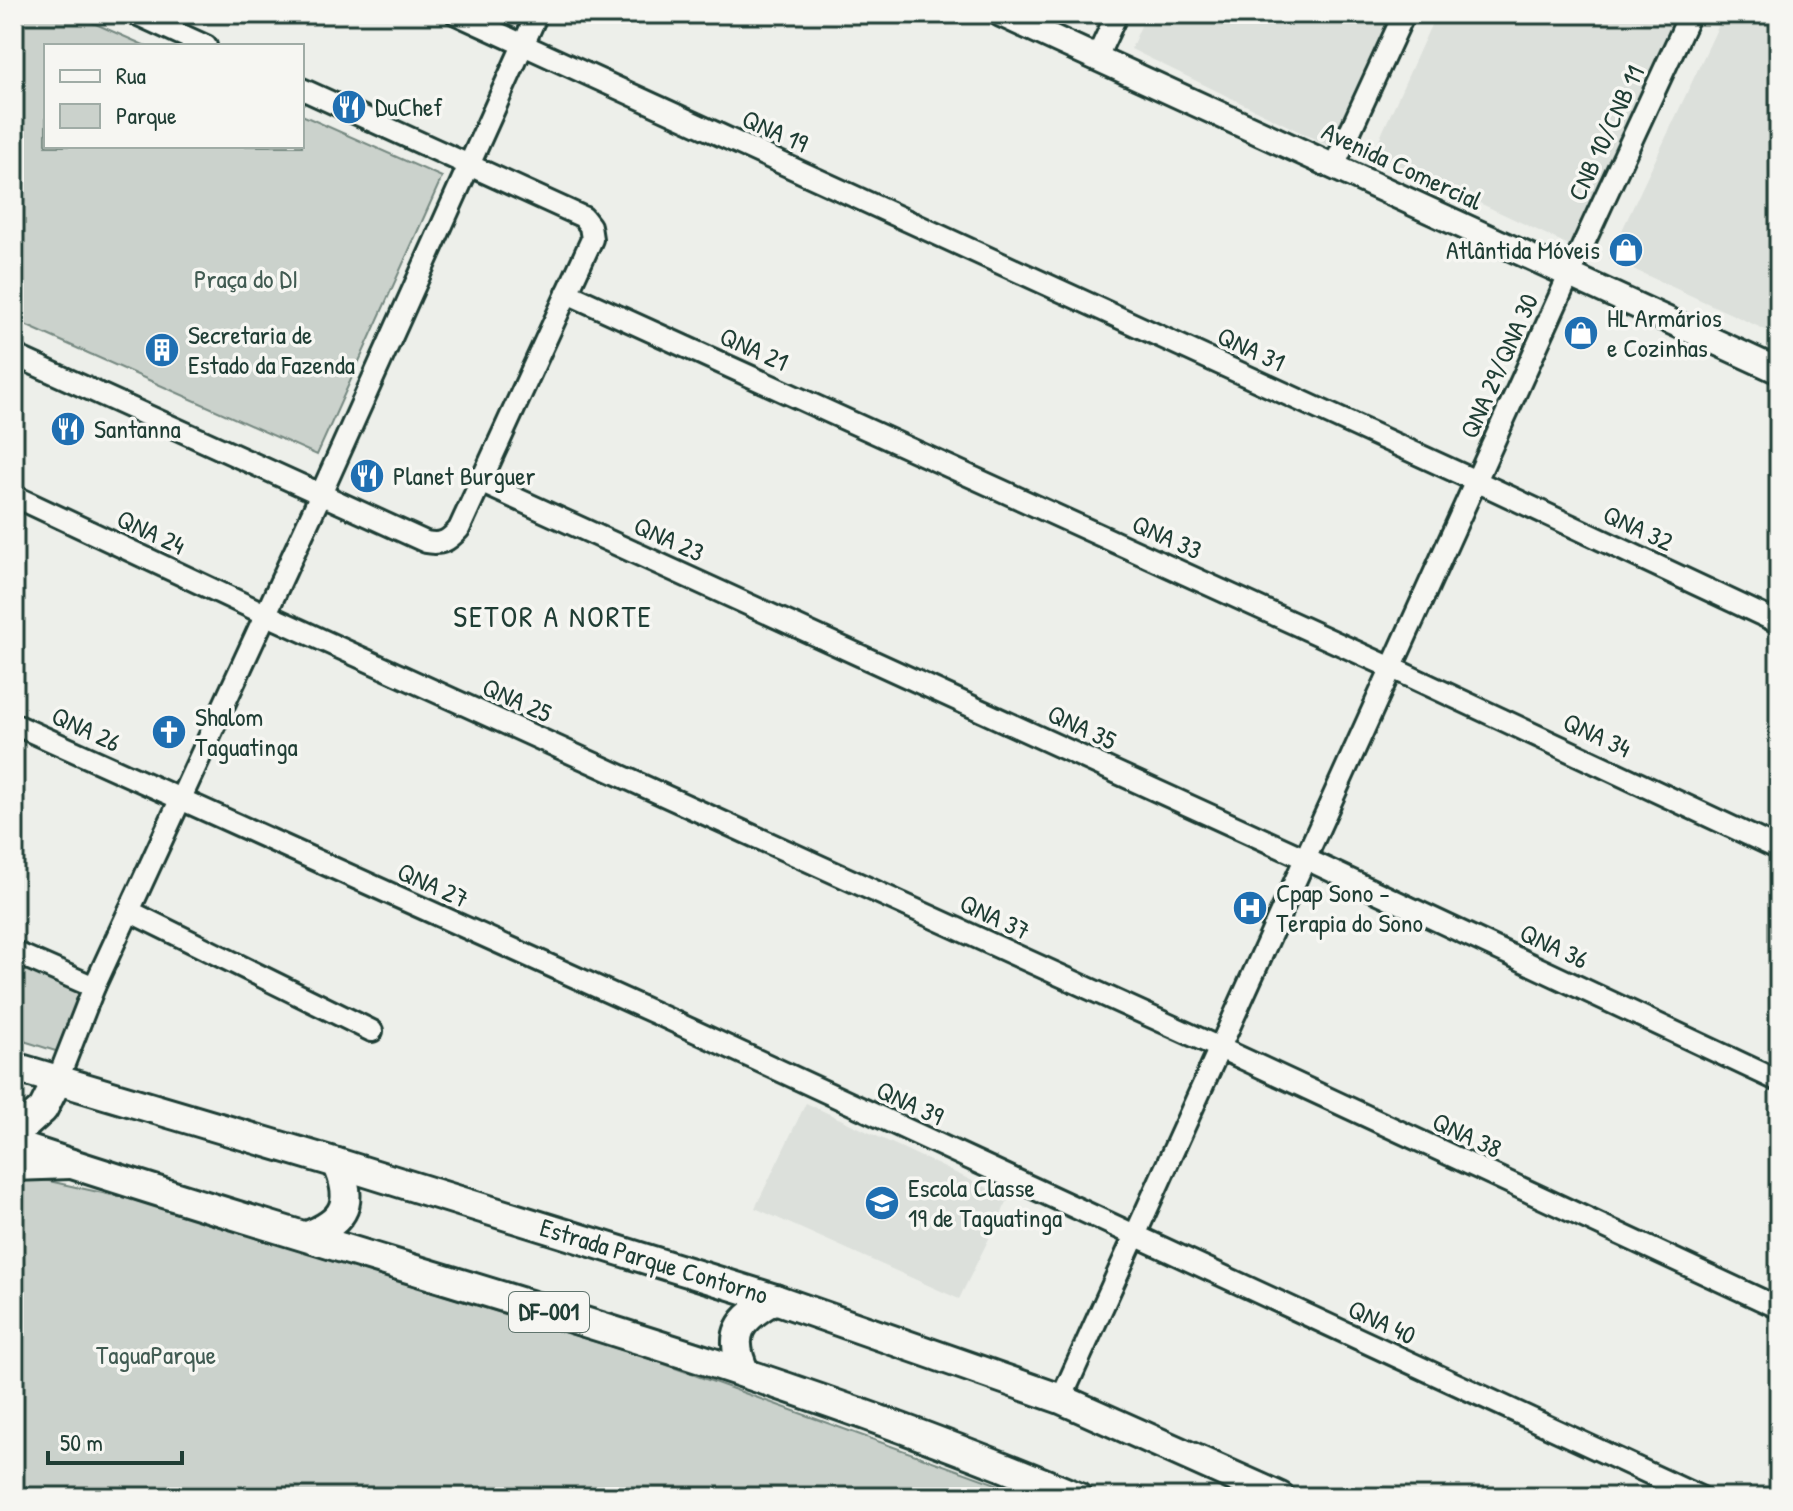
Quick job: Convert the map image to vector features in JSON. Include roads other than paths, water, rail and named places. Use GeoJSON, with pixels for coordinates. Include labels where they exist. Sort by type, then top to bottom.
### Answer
{"type":"FeatureCollection","features":[{"type":"Feature","properties":{"kind":"highway","name":"Estrada Parque Contorno"},"geometry":{"type":"LineString","coordinates":[[14,1067],[775,1299],[1061,1399],[1280,1497]]}},
{"type":"Feature","properties":{"kind":"highway"},"geometry":{"type":"LineString","coordinates":[[14,1135],[43,1109],[58,1079]]}},
{"type":"Feature","properties":{"kind":"highway","name":"DF-001"},"geometry":{"type":"LineString","coordinates":[[14,1145],[745,1373],[1024,1474],[1077,1497]]}},
{"type":"Feature","properties":{"kind":"highway"},"geometry":{"type":"LineString","coordinates":[[307,1236],[324,1230],[336,1221],[344,1208],[347,1194],[337,1163]]}},
{"type":"Feature","properties":{"kind":"highway"},"geometry":{"type":"LineString","coordinates":[[745,1373],[736,1354],[736,1336],[755,1310],[775,1299]]}},
{"type":"Feature","properties":{"kind":"main road","name":"Avenida Comercial"},"geometry":{"type":"LineString","coordinates":[[1001,14],[1779,371]]}},
{"type":"Feature","properties":{"kind":"street"},"geometry":{"type":"LineString","coordinates":[[136,14],[202,44]]}},
{"type":"Feature","properties":{"kind":"street","name":"QNA 19"},"geometry":{"type":"LineString","coordinates":[[456,14],[1005,265]]}},
{"type":"Feature","properties":{"kind":"street"},"geometry":{"type":"LineString","coordinates":[[58,1079],[94,987],[537,14]]}},
{"type":"Feature","properties":{"kind":"street"},"geometry":{"type":"LineString","coordinates":[[1097,57],[1117,14]]}},
{"type":"Feature","properties":{"kind":"street"},"geometry":{"type":"LineString","coordinates":[[1334,166],[1404,14]]}},
{"type":"Feature","properties":{"kind":"street","name":"CNB 10/CNB 11"},"geometry":{"type":"LineString","coordinates":[[1570,273],[1690,14]]}},
{"type":"Feature","properties":{"kind":"street"},"geometry":{"type":"LineString","coordinates":[[14,355],[426,542],[439,544],[449,540],[459,529],[592,239],[590,226],[583,217],[304,90]]}},
{"type":"Feature","properties":{"kind":"street","name":"QNA 31"},"geometry":{"type":"LineString","coordinates":[[1005,265],[1476,481]]}},
{"type":"Feature","properties":{"kind":"street","name":"QNA 29/QNA 30"},"geometry":{"type":"LineString","coordinates":[[1061,1399],[1570,273]]}},
{"type":"Feature","properties":{"kind":"street","name":"QNA 21"},"geometry":{"type":"LineString","coordinates":[[567,293],[920,453]]}},
{"type":"Feature","properties":{"kind":"street","name":"QNA 33"},"geometry":{"type":"LineString","coordinates":[[920,453],[1392,668]]}},
{"type":"Feature","properties":{"kind":"street","name":"QNA 32"},"geometry":{"type":"LineString","coordinates":[[1476,481],[1779,623]]}},
{"type":"Feature","properties":{"kind":"street","name":"QNA 23"},"geometry":{"type":"LineString","coordinates":[[480,482],[837,643]]}},
{"type":"Feature","properties":{"kind":"street","name":"QNA 24"},"geometry":{"type":"LineString","coordinates":[[14,496],[265,614]]}},
{"type":"Feature","properties":{"kind":"street","name":"QNA 25"},"geometry":{"type":"LineString","coordinates":[[265,614],[748,833]]}},
{"type":"Feature","properties":{"kind":"street","name":"QNA 35"},"geometry":{"type":"LineString","coordinates":[[837,643],[1306,859]]}},
{"type":"Feature","properties":{"kind":"street","name":"QNA 34"},"geometry":{"type":"LineString","coordinates":[[1392,668],[1779,849]]}},
{"type":"Feature","properties":{"kind":"street","name":"QNA 26"},"geometry":{"type":"LineString","coordinates":[[14,724],[180,800]]}},
{"type":"Feature","properties":{"kind":"street","name":"QNA 27"},"geometry":{"type":"LineString","coordinates":[[180,800],[664,1017]]}},
{"type":"Feature","properties":{"kind":"street","name":"QNA 37"},"geometry":{"type":"LineString","coordinates":[[748,833],[1220,1048]]}},
{"type":"Feature","properties":{"kind":"street","name":"QNA 36"},"geometry":{"type":"LineString","coordinates":[[1306,859],[1779,1081]]}},
{"type":"Feature","properties":{"kind":"street"},"geometry":{"type":"LineString","coordinates":[[129,911],[372,1031]]}},
{"type":"Feature","properties":{"kind":"street"},"geometry":{"type":"LineString","coordinates":[[14,952],[94,987]]}},
{"type":"Feature","properties":{"kind":"street","name":"QNA 39"},"geometry":{"type":"LineString","coordinates":[[664,1017],[1134,1236]]}},
{"type":"Feature","properties":{"kind":"street","name":"QNA 38"},"geometry":{"type":"LineString","coordinates":[[1220,1048],[1779,1308]]}},
{"type":"Feature","properties":{"kind":"street"},"geometry":{"type":"LineString","coordinates":[[14,1170],[81,1168]]}},
{"type":"Feature","properties":{"kind":"street","name":"QNA 40"},"geometry":{"type":"LineString","coordinates":[[1134,1236],[1700,1497]]}},
{"type":"Feature","properties":{"kind":"place","name":"DuChef"},"geometry":{"type":"Point","coordinates":[349,107]}},
{"type":"Feature","properties":{"kind":"place","name":"Atlântida Móveis"},"geometry":{"type":"Point","coordinates":[1626,250]}},
{"type":"Feature","properties":{"kind":"place","name":"HL Armários e Cozinhas"},"geometry":{"type":"Point","coordinates":[1581,333]}},
{"type":"Feature","properties":{"kind":"place","name":"Secretaria de Estado da Fazenda"},"geometry":{"type":"Point","coordinates":[162,350]}},
{"type":"Feature","properties":{"kind":"place","name":"Santanna"},"geometry":{"type":"Point","coordinates":[68,429]}},
{"type":"Feature","properties":{"kind":"place","name":"Planet Burguer"},"geometry":{"type":"Point","coordinates":[367,476]}},
{"type":"Feature","properties":{"kind":"place","name":"Shalom Taguatinga"},"geometry":{"type":"Point","coordinates":[169,732]}},
{"type":"Feature","properties":{"kind":"place","name":"Cpap Sono - Terapia do Sono"},"geometry":{"type":"Point","coordinates":[1250,908]}},
{"type":"Feature","properties":{"kind":"place","name":"Escola Classe 19 de Taguatinga"},"geometry":{"type":"Point","coordinates":[882,1203]}},
{"type":"Feature","properties":{"kind":"district","name":"SETOR A NORTE"},"geometry":{"type":"Point","coordinates":[553,617]}},
{"type":"Feature","properties":{"kind":"park label","name":"Praça do DI"},"geometry":{"type":"Point","coordinates":[246,279]}},
{"type":"Feature","properties":{"kind":"park label","name":"TaguaParque"},"geometry":{"type":"Point","coordinates":[156,1355]}}]}
